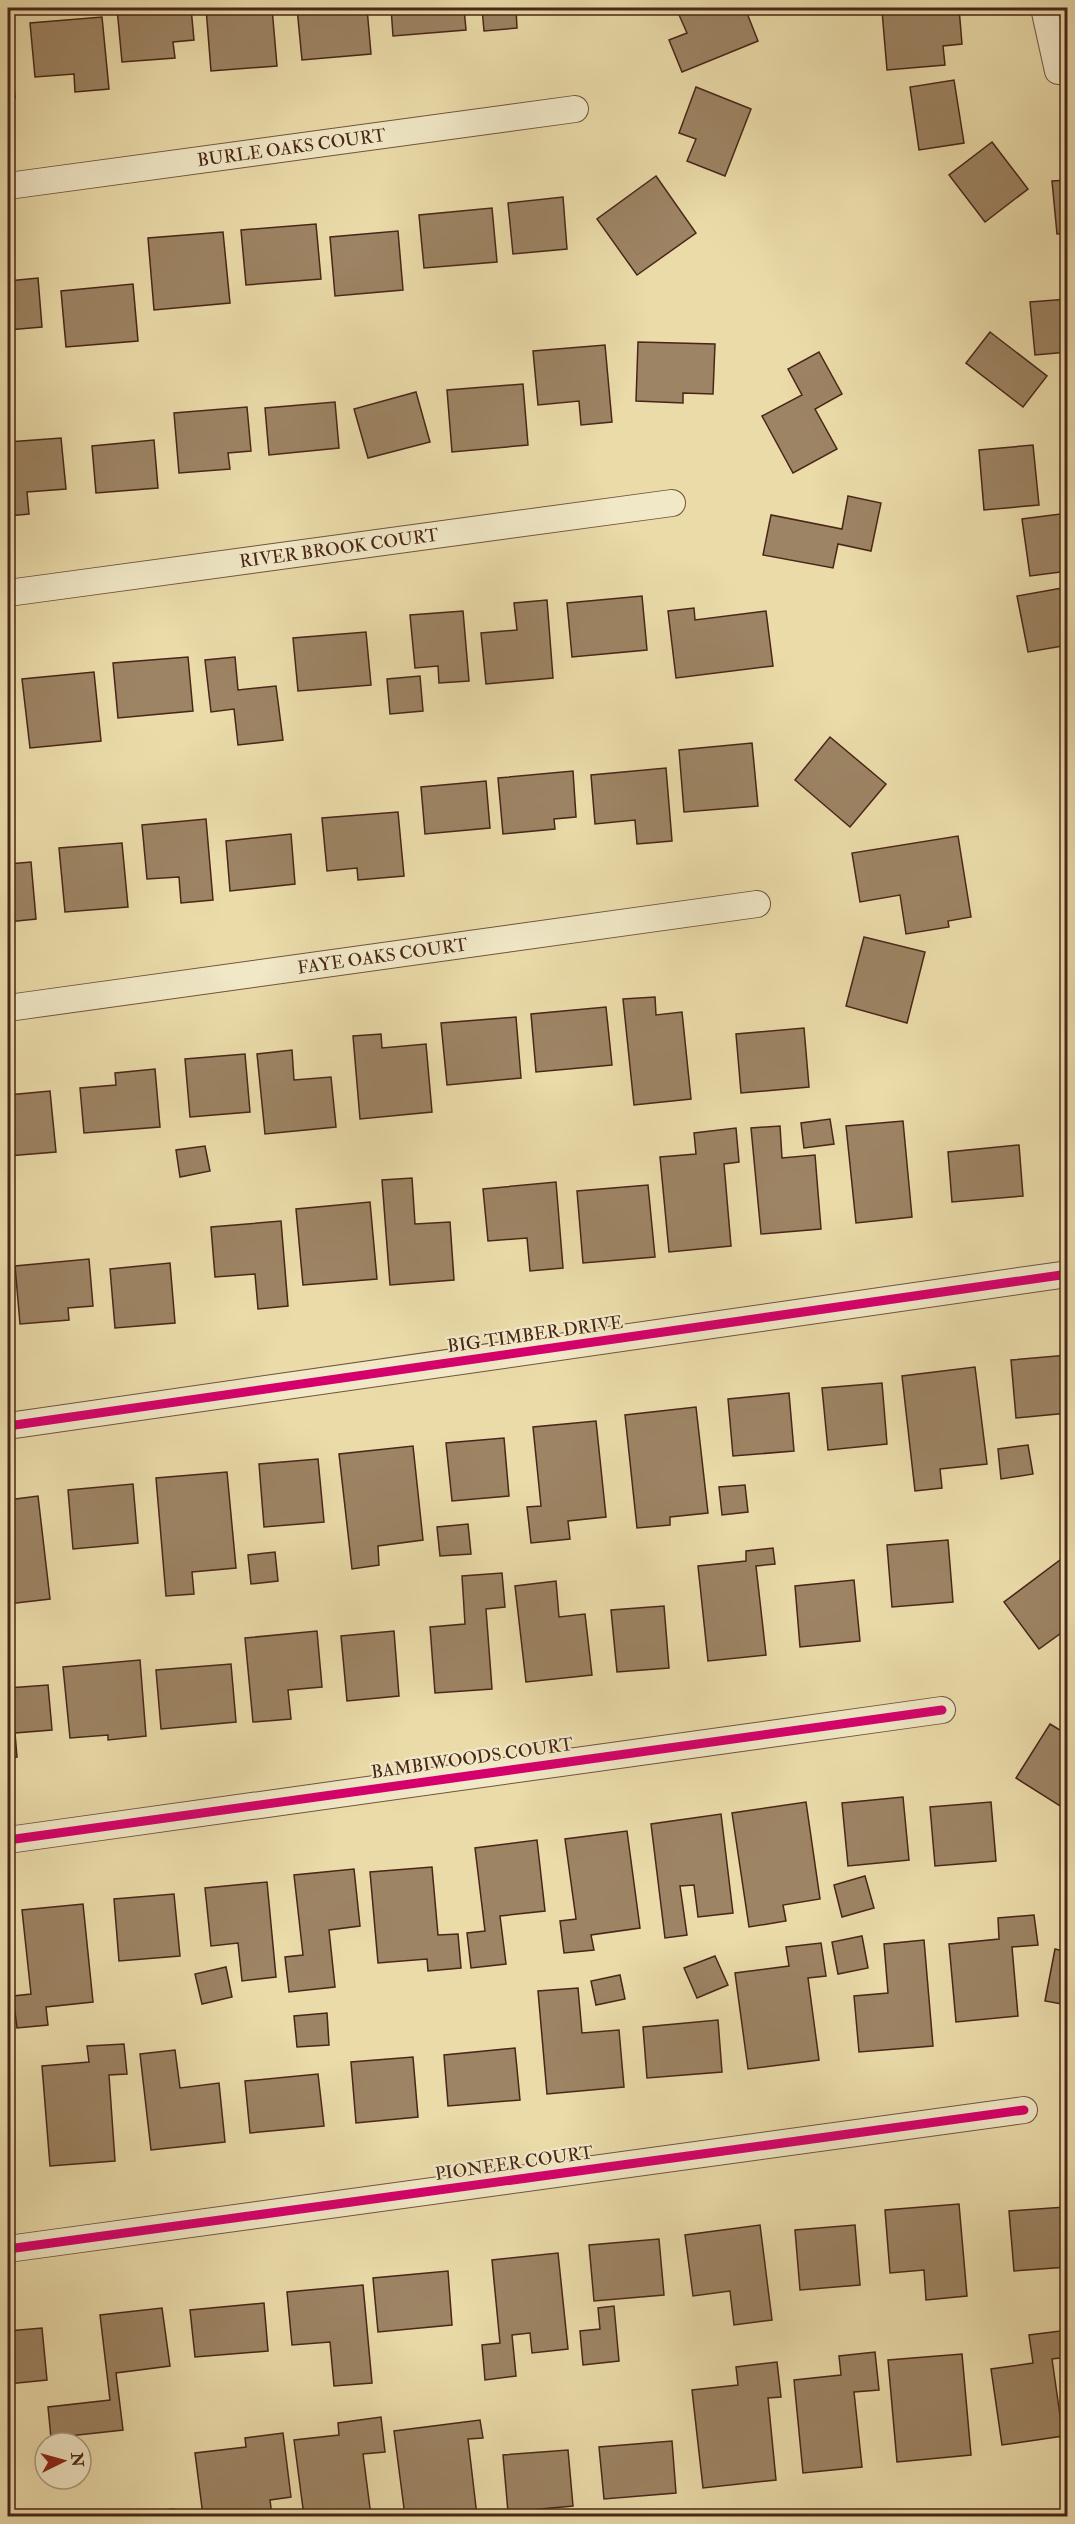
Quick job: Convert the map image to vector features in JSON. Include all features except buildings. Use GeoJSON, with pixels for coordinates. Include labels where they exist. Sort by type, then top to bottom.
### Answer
{"type":"FeatureCollection","features":[{"type":"Feature","properties":{"kind":"street"},"geometry":{"type":"LineString","coordinates":[[1044,8],[1063,70]]}},
{"type":"Feature","properties":{"kind":"street","name":"BURLE OAKS COURT"},"geometry":{"type":"LineString","coordinates":[[8,186],[575,109]]}},
{"type":"Feature","properties":{"kind":"street","name":"RIVER BROOK COURT"},"geometry":{"type":"LineString","coordinates":[[8,593],[672,503]]}},
{"type":"Feature","properties":{"kind":"street","name":"FAYE OAKS COURT"},"geometry":{"type":"LineString","coordinates":[[8,1008],[757,904]]}},
{"type":"Feature","properties":{"kind":"street","name":"BIG TIMBER DRIVE"},"geometry":{"type":"LineString","coordinates":[[8,1426],[1068,1274]]}},
{"type":"Feature","properties":{"kind":"street","name":"BAMBIWOODS COURT"},"geometry":{"type":"LineString","coordinates":[[8,1840],[942,1710]]}},
{"type":"Feature","properties":{"kind":"street","name":"PIONEER COURT"},"geometry":{"type":"LineString","coordinates":[[8,2249],[1024,2110]]}},
{"type":"Feature","properties":{"kind":"cycle path"},"geometry":{"type":"LineString","coordinates":[[8,1426],[1068,1274]]}},
{"type":"Feature","properties":{"kind":"cycle path"},"geometry":{"type":"LineString","coordinates":[[8,1840],[942,1710]]}},
{"type":"Feature","properties":{"kind":"cycle path"},"geometry":{"type":"LineString","coordinates":[[8,2249],[1024,2110]]}}]}
